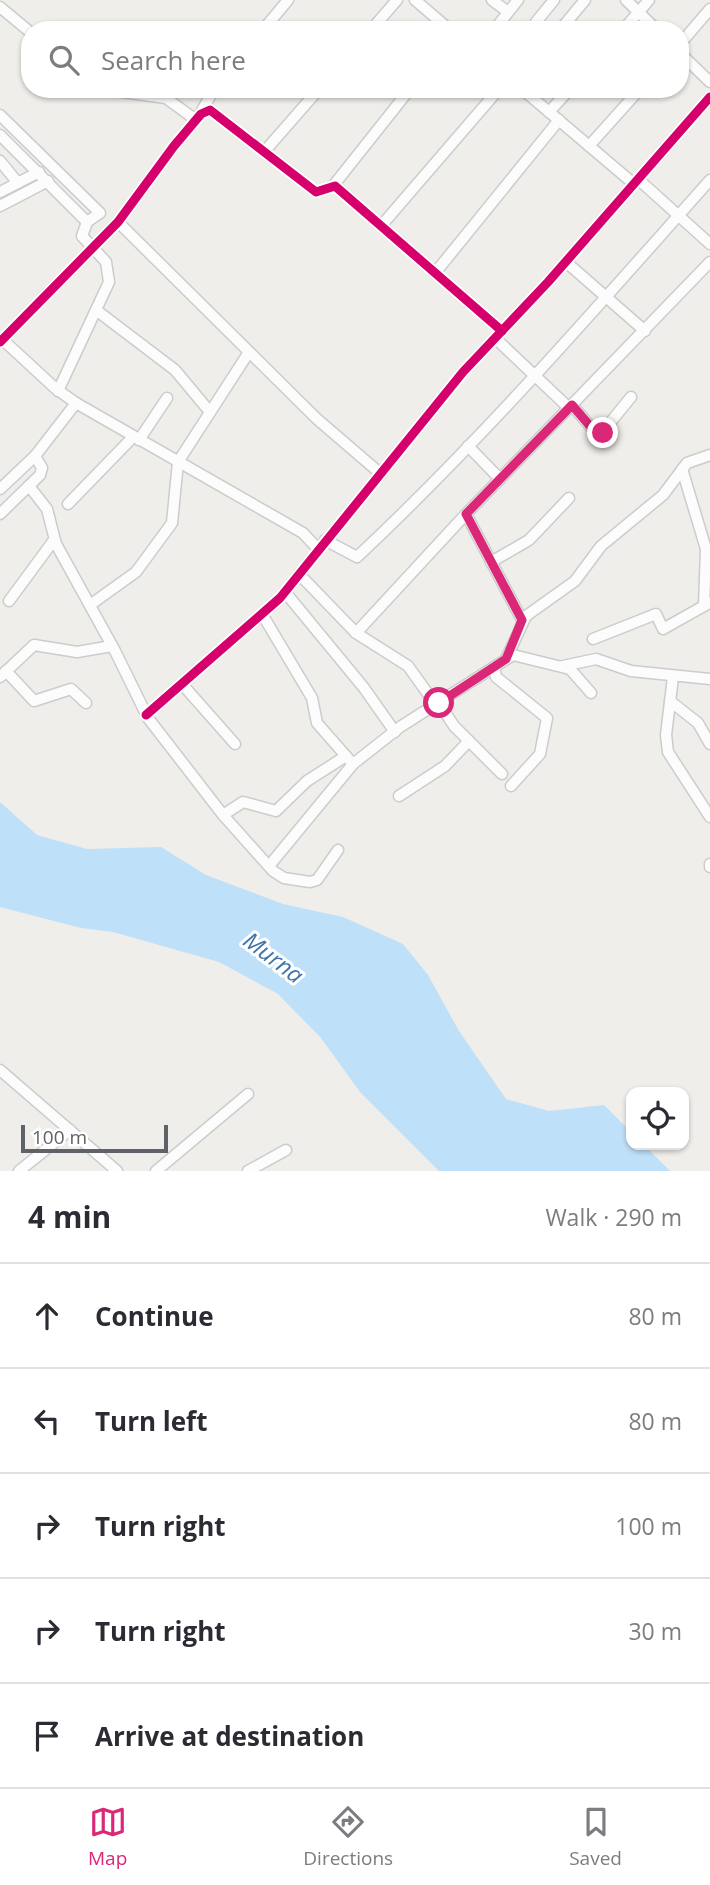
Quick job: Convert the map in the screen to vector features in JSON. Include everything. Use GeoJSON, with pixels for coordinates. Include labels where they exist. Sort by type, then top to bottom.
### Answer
{"type":"FeatureCollection","features":[{"type":"Feature","properties":{"kind":"street"},"geometry":{"type":"LineString","coordinates":[[270,21],[288,0]]}},
{"type":"Feature","properties":{"kind":"street"},"geometry":{"type":"LineString","coordinates":[[379,21],[397,0]]}},
{"type":"Feature","properties":{"kind":"street"},"geometry":{"type":"LineString","coordinates":[[415,0],[440,21]]}},
{"type":"Feature","properties":{"kind":"street"},"geometry":{"type":"LineString","coordinates":[[492,0],[508,12]]}},
{"type":"Feature","properties":{"kind":"street"},"geometry":{"type":"LineString","coordinates":[[501,21],[518,0]]}},
{"type":"Feature","properties":{"kind":"street"},"geometry":{"type":"LineString","coordinates":[[537,21],[554,0]]}},
{"type":"Feature","properties":{"kind":"street"},"geometry":{"type":"LineString","coordinates":[[568,21],[585,0]]}},
{"type":"Feature","properties":{"kind":"street"},"geometry":{"type":"LineString","coordinates":[[626,0],[648,21]]}},
{"type":"Feature","properties":{"kind":"street"},"geometry":{"type":"LineString","coordinates":[[631,21],[649,0]]}},
{"type":"Feature","properties":{"kind":"street"},"geometry":{"type":"LineString","coordinates":[[0,7],[21,24]]}},
{"type":"Feature","properties":{"kind":"street"},"geometry":{"type":"LineString","coordinates":[[689,34],[710,9]]}},
{"type":"Feature","properties":{"kind":"street"},"geometry":{"type":"LineString","coordinates":[[689,61],[710,82]]}},
{"type":"Feature","properties":{"kind":"street"},"geometry":{"type":"LineString","coordinates":[[146,715],[285,592],[463,372],[566,262],[710,97]]}},
{"type":"Feature","properties":{"kind":"street"},"geometry":{"type":"LineString","coordinates":[[161,98],[168,99],[198,118]]}},
{"type":"Feature","properties":{"kind":"street"},"geometry":{"type":"LineString","coordinates":[[198,118],[209,98]]}},
{"type":"Feature","properties":{"kind":"street"},"geometry":{"type":"LineString","coordinates":[[264,152],[311,98]]}},
{"type":"Feature","properties":{"kind":"street"},"geometry":{"type":"LineString","coordinates":[[318,549],[303,533],[76,403],[58,391],[2,341],[118,222],[205,111],[213,112],[316,192],[321,192],[333,186],[403,98]]}},
{"type":"Feature","properties":{"kind":"street"},"geometry":{"type":"LineString","coordinates":[[381,226],[491,98]]}},
{"type":"Feature","properties":{"kind":"street"},"geometry":{"type":"LineString","coordinates":[[533,98],[710,244]]}},
{"type":"Feature","properties":{"kind":"street"},"geometry":{"type":"LineString","coordinates":[[549,112],[561,98]]}},
{"type":"Feature","properties":{"kind":"street"},"geometry":{"type":"LineString","coordinates":[[589,146],[632,98]]}},
{"type":"Feature","properties":{"kind":"street"},"geometry":{"type":"LineString","coordinates":[[0,115],[100,214],[87,222],[82,236],[106,262],[110,275],[58,391]]}},
{"type":"Feature","properties":{"kind":"street"},"geometry":{"type":"LineString","coordinates":[[435,273],[559,120]]}},
{"type":"Feature","properties":{"kind":"street"},"geometry":{"type":"LineString","coordinates":[[0,135],[87,222]]}},
{"type":"Feature","properties":{"kind":"street"},"geometry":{"type":"LineString","coordinates":[[0,161],[18,183]]}},
{"type":"Feature","properties":{"kind":"street"},"geometry":{"type":"LineString","coordinates":[[0,192],[39,172]]}},
{"type":"Feature","properties":{"kind":"street"},"geometry":{"type":"LineString","coordinates":[[325,540],[357,557],[422,497],[533,374],[607,298],[710,180]]}},
{"type":"Feature","properties":{"kind":"street"},"geometry":{"type":"LineString","coordinates":[[0,206],[48,181]]}},
{"type":"Feature","properties":{"kind":"street"},"geometry":{"type":"LineString","coordinates":[[333,186],[435,273],[499,335],[533,374],[601,435],[631,397]]}},
{"type":"Feature","properties":{"kind":"street"},"geometry":{"type":"LineString","coordinates":[[118,222],[317,419],[381,474]]}},
{"type":"Feature","properties":{"kind":"street"},"geometry":{"type":"LineString","coordinates":[[566,262],[645,331]]}},
{"type":"Feature","properties":{"kind":"street"},"geometry":{"type":"LineString","coordinates":[[356,633],[500,478],[710,262]]}},
{"type":"Feature","properties":{"kind":"street"},"geometry":{"type":"LineString","coordinates":[[96,310],[175,370],[210,412]]}},
{"type":"Feature","properties":{"kind":"street"},"geometry":{"type":"LineString","coordinates":[[90,606],[136,572],[172,523],[178,462],[249,352]]}},
{"type":"Feature","properties":{"kind":"street"},"geometry":{"type":"LineString","coordinates":[[68,504],[136,438],[167,398]]}},
{"type":"Feature","properties":{"kind":"street"},"geometry":{"type":"LineString","coordinates":[[0,489],[35,456],[76,403]]}},
{"type":"Feature","properties":{"kind":"street"},"geometry":{"type":"LineString","coordinates":[[468,446],[500,478]]}},
{"type":"Feature","properties":{"kind":"street"},"geometry":{"type":"LineString","coordinates":[[506,659],[522,620],[575,581],[601,546],[663,495],[691,461],[710,455]]}},
{"type":"Feature","properties":{"kind":"street"},"geometry":{"type":"LineString","coordinates":[[0,514],[42,470],[35,456]]}},
{"type":"Feature","properties":{"kind":"street"},"geometry":{"type":"LineString","coordinates":[[593,639],[656,614],[663,629],[707,605],[706,549],[682,469]]}},
{"type":"Feature","properties":{"kind":"street"},"geometry":{"type":"LineString","coordinates":[[29,486],[47,509],[54,540],[146,715],[223,815],[269,866],[284,878],[314,881],[321,877],[338,850]]}},
{"type":"Feature","properties":{"kind":"street"},"geometry":{"type":"LineString","coordinates":[[491,562],[527,542],[569,498]]}},
{"type":"Feature","properties":{"kind":"street"},"geometry":{"type":"LineString","coordinates":[[466,514],[522,620]]}},
{"type":"Feature","properties":{"kind":"street"},"geometry":{"type":"LineString","coordinates":[[9,601],[54,540]]}},
{"type":"Feature","properties":{"kind":"street"},"geometry":{"type":"LineString","coordinates":[[299,574],[356,633],[408,666],[451,722],[502,774]]}},
{"type":"Feature","properties":{"kind":"street"},"geometry":{"type":"LineString","coordinates":[[285,592],[364,688],[395,732]]}},
{"type":"Feature","properties":{"kind":"street"},"geometry":{"type":"LineString","coordinates":[[262,614],[312,698],[317,723],[350,760]]}},
{"type":"Feature","properties":{"kind":"street"},"geometry":{"type":"LineString","coordinates":[[86,703],[71,689],[34,701],[3,674],[34,645],[77,652],[112,646]]}},
{"type":"Feature","properties":{"kind":"street"},"geometry":{"type":"LineString","coordinates":[[223,815],[243,802],[276,811],[307,781],[350,760],[506,659],[521,654],[574,672],[591,693]]}},
{"type":"Feature","properties":{"kind":"street"},"geometry":{"type":"LineString","coordinates":[[562,666],[596,659],[631,671],[673,677],[710,678]]}},
{"type":"Feature","properties":{"kind":"street"},"geometry":{"type":"LineString","coordinates":[[494,667],[496,677],[547,718],[540,754],[511,786]]}},
{"type":"Feature","properties":{"kind":"street"},"geometry":{"type":"LineString","coordinates":[[673,677],[666,735],[668,752],[710,817]]}},
{"type":"Feature","properties":{"kind":"street"},"geometry":{"type":"LineString","coordinates":[[182,684],[236,744]]}},
{"type":"Feature","properties":{"kind":"street"},"geometry":{"type":"LineString","coordinates":[[670,701],[698,723],[710,744]]}},
{"type":"Feature","properties":{"kind":"street"},"geometry":{"type":"LineString","coordinates":[[399,796],[444,766],[469,741]]}},
{"type":"Feature","properties":{"kind":"street"},"geometry":{"type":"LineString","coordinates":[[269,866],[350,760]]}},
{"type":"Feature","properties":{"kind":"street"},"geometry":{"type":"LineString","coordinates":[[0,1070],[117,1171]]}},
{"type":"Feature","properties":{"kind":"street"},"geometry":{"type":"LineString","coordinates":[[156,1171],[248,1094]]}},
{"type":"Feature","properties":{"kind":"street"},"geometry":{"type":"LineString","coordinates":[[19,1171],[70,1130]]}},
{"type":"Feature","properties":{"kind":"street"},"geometry":{"type":"LineString","coordinates":[[248,1171],[286,1150]]}},
{"type":"Feature","properties":{"kind":"water","name":"Murna"},"geometry":{"type":"Polygon","coordinates":[[[0,802],[37,835],[87,849],[161,847],[206,875],[283,904],[343,917],[403,944],[428,975],[459,1031],[506,1099],[549,1111],[604,1105],[626,1127],[626,1150],[649,1150],[670,1171],[439,1171],[360,1092],[321,1038],[278,994],[219,962],[113,932],[81,928],[0,907],[0,802]]]}},
{"type":"Feature","properties":{"kind":"cycle path"},"geometry":{"type":"LineString","coordinates":[[146,715],[280,598],[463,372],[548,282],[710,97]]}},
{"type":"Feature","properties":{"kind":"cycle path"},"geometry":{"type":"LineString","coordinates":[[0,342],[118,222],[174,146],[201,114],[210,110],[316,192],[335,186],[502,331]]}},
{"type":"Feature","properties":{"kind":"route"},"geometry":{"type":"LineString","coordinates":[[439,703],[506,659],[522,620],[466,514],[572,405],[596,433],[603,433]]}}]}
